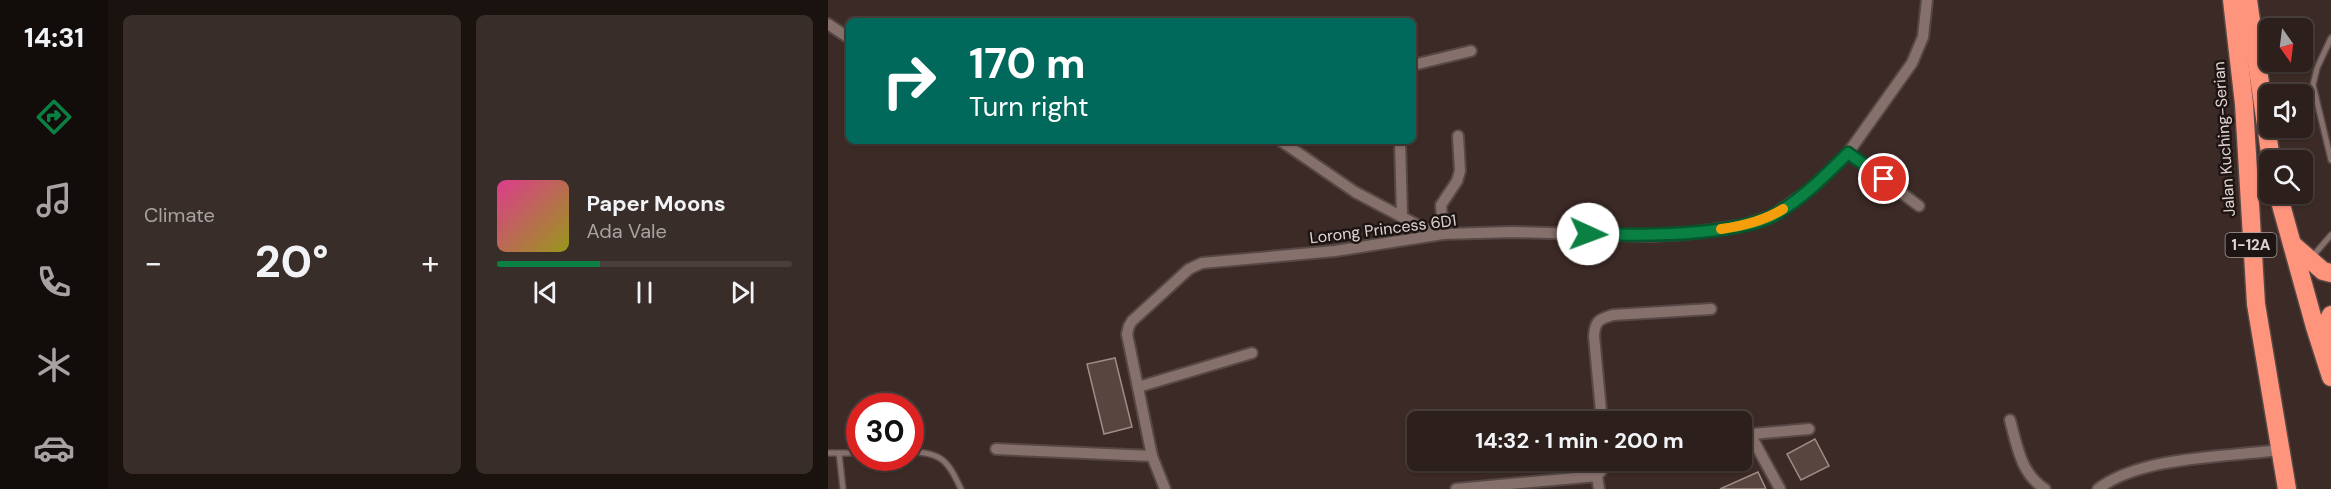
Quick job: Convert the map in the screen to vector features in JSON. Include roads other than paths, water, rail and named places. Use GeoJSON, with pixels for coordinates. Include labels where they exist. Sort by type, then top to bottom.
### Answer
{"type":"FeatureCollection","features":[{"type":"Feature","properties":{"kind":"highway"},"geometry":{"type":"LineString","coordinates":[[2222,0],[2249,187]]}},
{"type":"Feature","properties":{"kind":"highway","name":"Jalan Kuching-Serian"},"geometry":{"type":"LineString","coordinates":[[2232,0],[2244,104],[2250,239],[2256,304],[2284,487]]}},
{"type":"Feature","properties":{"kind":"highway"},"geometry":{"type":"LineString","coordinates":[[2250,4],[2270,150]]}},
{"type":"Feature","properties":{"kind":"highway"},"geometry":{"type":"LineString","coordinates":[[2281,204],[2331,377]]}},
{"type":"Feature","properties":{"kind":"highway"},"geometry":{"type":"LineString","coordinates":[[2292,244],[2308,260],[2323,271],[2331,273]]}},
{"type":"Feature","properties":{"kind":"highway"},"geometry":{"type":"LineString","coordinates":[[2322,350],[2327,323],[2331,315]]}},
{"type":"Feature","properties":{"kind":"street","name":"Lorong Princess 6D1"},"geometry":{"type":"LineString","coordinates":[[1165,489],[1152,456],[1127,334],[1128,326],[1195,265],[1335,251],[1440,234],[1514,232],[1651,236],[1684,234],[1745,225],[1772,216],[1792,204],[1848,153],[1912,63],[1920,48],[1927,20],[1928,0]]}},
{"type":"Feature","properties":{"kind":"street"},"geometry":{"type":"LineString","coordinates":[[828,24],[846,36]]}},
{"type":"Feature","properties":{"kind":"street"},"geometry":{"type":"LineString","coordinates":[[1416,64],[1472,51]]}},
{"type":"Feature","properties":{"kind":"street"},"geometry":{"type":"LineString","coordinates":[[1285,144],[1355,192],[1440,234],[1442,205],[1457,181],[1460,171],[1458,136]]}},
{"type":"Feature","properties":{"kind":"street"},"geometry":{"type":"LineString","coordinates":[[1400,144],[1402,216]]}},
{"type":"Feature","properties":{"kind":"street"},"geometry":{"type":"LineString","coordinates":[[1848,153],[1919,206]]}},
{"type":"Feature","properties":{"kind":"street"},"geometry":{"type":"LineString","coordinates":[[1601,411],[1594,336],[1594,324],[1599,319],[1614,315],[1711,309]]}},
{"type":"Feature","properties":{"kind":"street"},"geometry":{"type":"LineString","coordinates":[[1138,387],[1252,353]]}},
{"type":"Feature","properties":{"kind":"street"},"geometry":{"type":"LineString","coordinates":[[2010,420],[2024,467],[2034,482],[2045,489]]}},
{"type":"Feature","properties":{"kind":"street"},"geometry":{"type":"LineString","coordinates":[[1752,434],[1809,429]]}},
{"type":"Feature","properties":{"kind":"street"},"geometry":{"type":"LineString","coordinates":[[1752,445],[1780,489]]}},
{"type":"Feature","properties":{"kind":"street"},"geometry":{"type":"LineString","coordinates":[[996,449],[1152,456]]}},
{"type":"Feature","properties":{"kind":"street"},"geometry":{"type":"LineString","coordinates":[[2098,489],[2115,478],[2147,466],[2280,450]]}},
{"type":"Feature","properties":{"kind":"street"},"geometry":{"type":"LineString","coordinates":[[1456,489],[1597,476],[1601,471]]}},
{"type":"Feature","properties":{"kind":"street"},"geometry":{"type":"LineString","coordinates":[[1597,476],[1599,489]]}},
{"type":"Feature","properties":{"kind":"lane"},"geometry":{"type":"LineString","coordinates":[[2331,38],[2317,68],[2313,85],[2331,160]]}},
{"type":"Feature","properties":{"kind":"lane"},"geometry":{"type":"LineString","coordinates":[[2308,260],[2320,250],[2331,235]]}},
{"type":"Feature","properties":{"kind":"lane"},"geometry":{"type":"LineString","coordinates":[[924,452],[943,459],[950,466],[961,489]]}},
{"type":"Feature","properties":{"kind":"lane"},"geometry":{"type":"LineString","coordinates":[[828,453],[846,453]]}},
{"type":"Feature","properties":{"kind":"lane"},"geometry":{"type":"LineString","coordinates":[[839,453],[843,489]]}}]}
